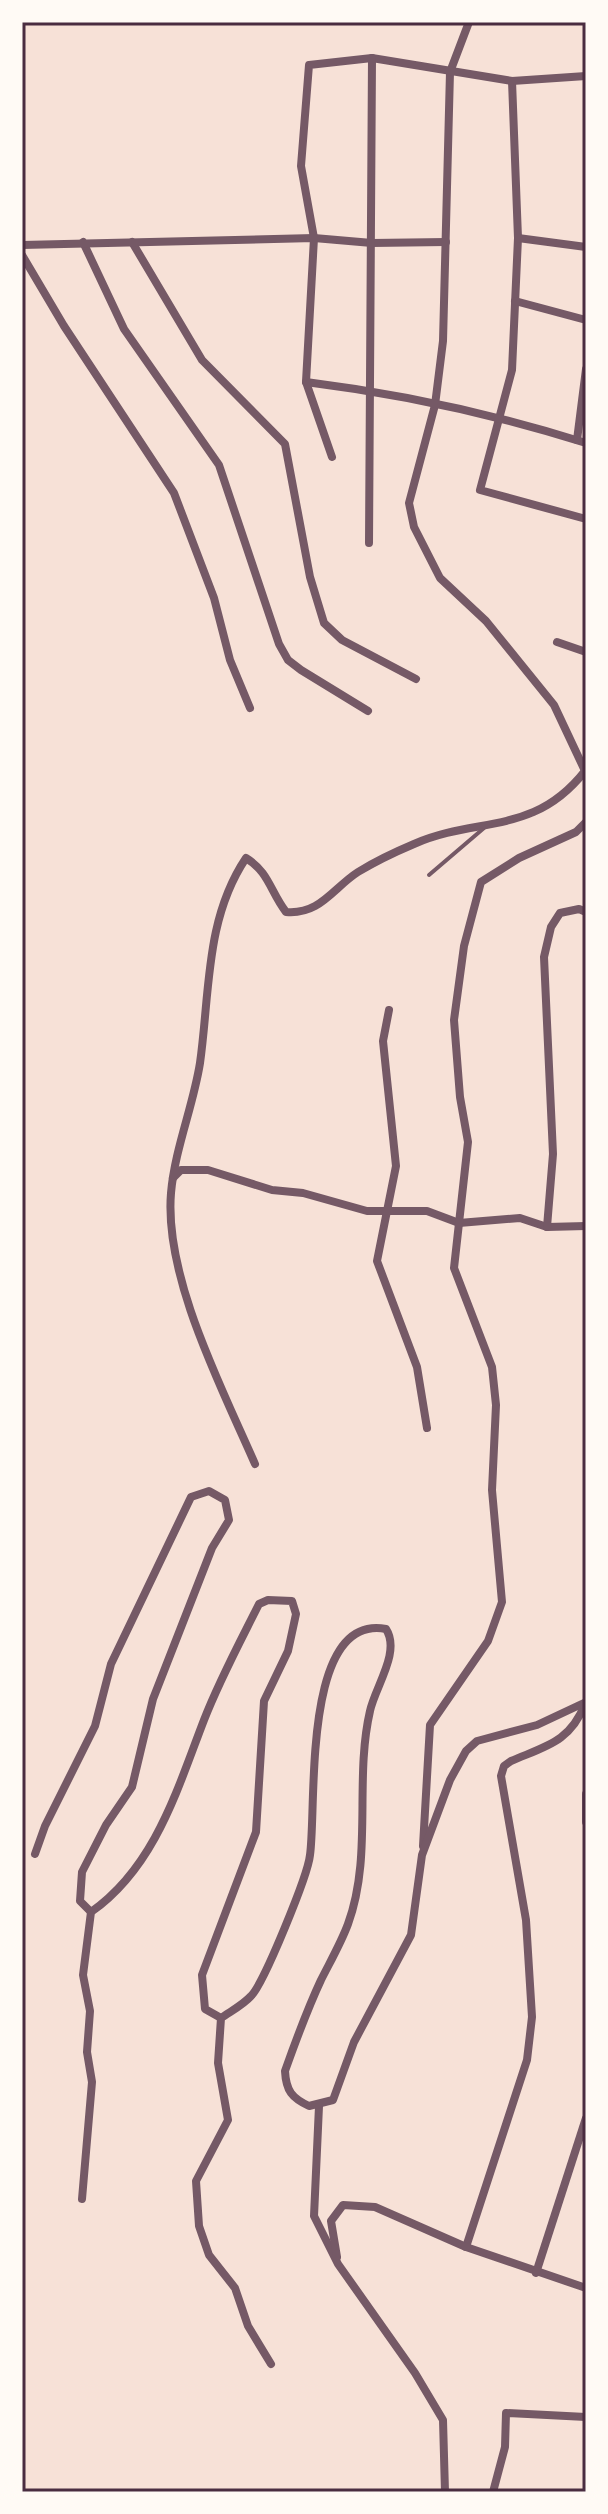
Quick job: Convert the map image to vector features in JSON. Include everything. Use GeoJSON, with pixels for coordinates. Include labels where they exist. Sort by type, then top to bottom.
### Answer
{"type":"FeatureCollection","features":[{"type":"Feature","properties":{"kind":"street"},"geometry":{"type":"LineString","coordinates":[[255,1464],[205,1349],[179,1267],[171,1198],[200,1065],[213,936],[230,882],[246,858],[263,869],[275,897],[286,912],[303,913],[327,900],[356,873],[417,843],[542,811],[570,790],[585,772],[554,705],[486,621],[440,578],[414,527],[409,503],[435,405],[443,341],[450,72],[469,22]]}},
{"type":"Feature","properties":{"kind":"street"},"geometry":{"type":"LineString","coordinates":[[369,543],[372,58]]}},
{"type":"Feature","properties":{"kind":"street"},"geometry":{"type":"LineString","coordinates":[[332,457],[306,382],[314,238],[301,166],[309,65],[372,58],[512,81],[586,76]]}},
{"type":"Feature","properties":{"kind":"street"},"geometry":{"type":"LineString","coordinates":[[512,81],[518,238],[512,370],[480,490],[586,519]]}},
{"type":"Feature","properties":{"kind":"street"},"geometry":{"type":"LineString","coordinates":[[22,245],[314,238],[372,243],[446,242]]}},
{"type":"Feature","properties":{"kind":"street"},"geometry":{"type":"LineString","coordinates":[[518,238],[586,247]]}},
{"type":"Feature","properties":{"kind":"street"},"geometry":{"type":"LineString","coordinates":[[83,242],[124,329],[219,465],[279,644],[288,660],[368,711]]}},
{"type":"Feature","properties":{"kind":"street"},"geometry":{"type":"LineString","coordinates":[[132,242],[202,360],[285,444],[310,577],[324,623],[342,640],[416,679]]}},
{"type":"Feature","properties":{"kind":"street"},"geometry":{"type":"LineString","coordinates":[[22,255],[64,326],[174,493],[214,598],[230,660],[250,708]]}},
{"type":"Feature","properties":{"kind":"street"},"geometry":{"type":"LineString","coordinates":[[515,301],[586,320]]}},
{"type":"Feature","properties":{"kind":"street"},"geometry":{"type":"LineString","coordinates":[[306,382],[368,390],[499,415],[581,442],[586,369]]}},
{"type":"Feature","properties":{"kind":"street"},"geometry":{"type":"LineString","coordinates":[[557,642],[586,652]]}},
{"type":"Feature","properties":{"kind":"street"},"geometry":{"type":"LineString","coordinates":[[221,2018],[253,1995],[310,1857],[312,1781],[322,1706],[334,1653],[356,1636],[375,1627],[386,1629],[390,1635],[388,1658],[370,1711],[360,1863],[349,1923],[320,1983],[285,2071],[286,2087],[294,2099],[309,2106],[319,2106],[333,2100],[354,2042],[411,1935],[422,1855],[430,1725],[488,1641],[502,1602],[492,1490],[496,1405],[492,1367],[454,1268],[468,1142],[460,1097],[454,1020],[464,946],[481,882],[519,858],[576,832],[586,822]]}},
{"type":"Feature","properties":{"kind":"street"},"geometry":{"type":"LineString","coordinates":[[547,1227],[553,1154],[544,957],[551,927],[560,913],[579,909],[586,912]]}},
{"type":"Feature","properties":{"kind":"street"},"geometry":{"type":"LineString","coordinates":[[389,1010],[383,1041],[396,1166],[377,1261],[417,1367],[427,1428]]}},
{"type":"Feature","properties":{"kind":"street"},"geometry":{"type":"LineString","coordinates":[[173,1178],[181,1170],[208,1170],[272,1190],[303,1193],[367,1211],[427,1211],[459,1223],[520,1218],[547,1227],[586,1226]]}},
{"type":"Feature","properties":{"kind":"street"},"geometry":{"type":"LineString","coordinates":[[35,1854],[45,1826],[95,1726],[111,1664],[191,1497],[209,1491],[225,1500],[229,1520],[212,1548],[153,1699],[132,1787],[106,1825],[82,1872],[80,1901],[91,1912]]}},
{"type":"Feature","properties":{"kind":"street"},"geometry":{"type":"LineString","coordinates":[[82,2199],[92,2082],[87,2052],[90,2011],[83,1975],[91,1912],[111,1898],[147,1851],[179,1794],[204,1719],[259,1604],[268,1600],[292,1601],[296,1614],[288,1651],[264,1701],[256,1832],[202,1975],[205,2009],[221,2018]]}},
{"type":"Feature","properties":{"kind":"street"},"geometry":{"type":"LineString","coordinates":[[422,1855],[450,1780],[471,1745],[537,1725],[585,1703]]}},
{"type":"Feature","properties":{"kind":"street"},"geometry":{"type":"LineString","coordinates":[[466,2247],[527,2060],[532,2017],[526,1920],[501,1776],[504,1766],[511,1761],[566,1737],[578,1722],[585,1703]]}},
{"type":"Feature","properties":{"kind":"street"},"geometry":{"type":"LineString","coordinates":[[586,1794],[586,1822]]}},
{"type":"Feature","properties":{"kind":"street"},"geometry":{"type":"LineString","coordinates":[[221,2018],[218,2063],[228,2120],[196,2181],[199,2226],[209,2255],[235,2288],[248,2326],[271,2364]]}},
{"type":"Feature","properties":{"kind":"street"},"geometry":{"type":"LineString","coordinates":[[319,2106],[314,2216],[338,2264],[415,2373],[443,2420],[445,2492]]}},
{"type":"Feature","properties":{"kind":"street"},"geometry":{"type":"LineString","coordinates":[[536,2273],[586,2118]]}},
{"type":"Feature","properties":{"kind":"street"},"geometry":{"type":"LineString","coordinates":[[575,2153],[586,2156]]}},
{"type":"Feature","properties":{"kind":"street"},"geometry":{"type":"LineString","coordinates":[[338,2264],[331,2221],[343,2205],[375,2207],[466,2247],[586,2288]]}},
{"type":"Feature","properties":{"kind":"street"},"geometry":{"type":"LineString","coordinates":[[493,2492],[505,2447],[506,2413],[586,2417]]}},
{"type":"Feature","properties":{"kind":"lane"},"geometry":{"type":"LineString","coordinates":[[429,875],[485,827]]}}]}
